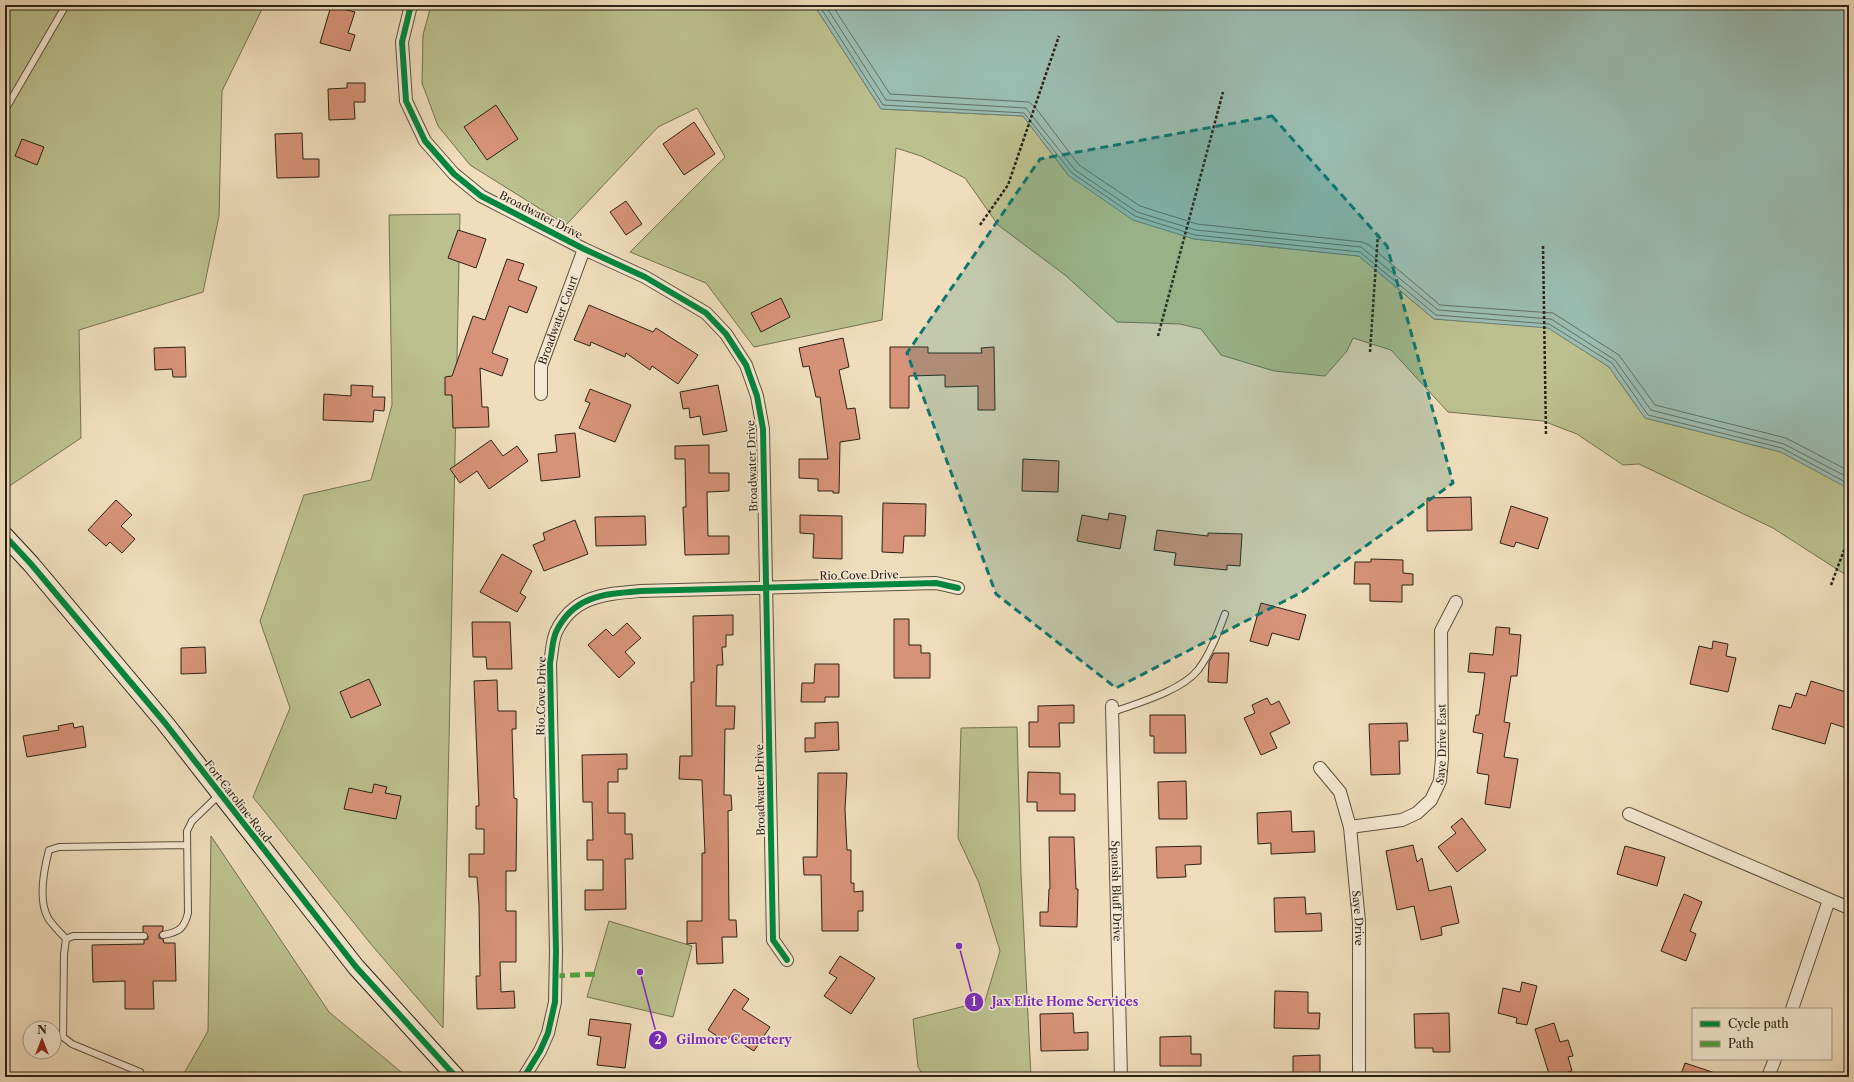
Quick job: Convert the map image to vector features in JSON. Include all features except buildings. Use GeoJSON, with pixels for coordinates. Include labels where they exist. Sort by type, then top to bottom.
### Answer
{"type":"FeatureCollection","features":[{"type":"Feature","properties":{"kind":"street","name":"Broadwater Drive"},"geometry":{"type":"LineString","coordinates":[[411,5],[402,42],[406,101],[425,141],[454,174],[481,196],[584,249],[645,276],[706,313],[726,334],[746,364],[757,396],[763,429],[773,940],[787,960]]}},
{"type":"Feature","properties":{"kind":"street","name":"Broadwater Court"},"geometry":{"type":"LineString","coordinates":[[541,394],[541,366],[584,249]]}},
{"type":"Feature","properties":{"kind":"street","name":"Fort Caroline Road"},"geometry":{"type":"LineString","coordinates":[[5,536],[120,669],[356,967],[456,1077]]}},
{"type":"Feature","properties":{"kind":"street","name":"Rio Cove Drive"},"geometry":{"type":"LineString","coordinates":[[524,1077],[529,1072],[548,1033],[555,1002],[556,951],[550,663],[556,633],[569,613],[587,599],[607,594],[640,591],[936,583],[958,588]]}},
{"type":"Feature","properties":{"kind":"street","name":"Saye Drive East"},"geometry":{"type":"LineString","coordinates":[[1350,827],[1402,820],[1417,813],[1431,800],[1440,781],[1442,758],[1441,631],[1456,602]]}},
{"type":"Feature","properties":{"kind":"street","name":"Spanish Bluff Drive"},"geometry":{"type":"LineString","coordinates":[[1112,709],[1121,1077]]}},
{"type":"Feature","properties":{"kind":"street","name":"Saye Drive"},"geometry":{"type":"LineString","coordinates":[[1320,768],[1340,792],[1350,827],[1359,922],[1359,1077]]}},
{"type":"Feature","properties":{"kind":"street"},"geometry":{"type":"LineString","coordinates":[[1629,814],[1721,852],[1849,908]]}},
{"type":"Feature","properties":{"kind":"street"},"geometry":{"type":"LineString","coordinates":[[1792,1008],[1829,900]]}},
{"type":"Feature","properties":{"kind":"street"},"geometry":{"type":"LineString","coordinates":[[1768,1077],[1775,1060]]}},
{"type":"Feature","properties":{"kind":"lane"},"geometry":{"type":"LineString","coordinates":[[5,110],[66,5]]}},
{"type":"Feature","properties":{"kind":"lane"},"geometry":{"type":"LineString","coordinates":[[1112,709],[1169,691],[1197,670],[1218,634],[1225,614]]}},
{"type":"Feature","properties":{"kind":"lane"},"geometry":{"type":"LineString","coordinates":[[163,936],[176,933],[185,924],[188,913],[187,831],[192,821],[220,794]]}},
{"type":"Feature","properties":{"kind":"lane"},"geometry":{"type":"LineString","coordinates":[[140,1072],[72,1044],[63,1037],[64,954],[66,940],[48,918],[43,898],[46,860],[49,850],[59,847],[187,844]]}},
{"type":"Feature","properties":{"kind":"lane"},"geometry":{"type":"LineString","coordinates":[[66,940],[73,936],[144,936]]}},
{"type":"Feature","properties":{"kind":"path"},"geometry":{"type":"LineString","coordinates":[[980,225],[1008,185],[1059,36]]}},
{"type":"Feature","properties":{"kind":"path"},"geometry":{"type":"LineString","coordinates":[[1158,336],[1223,92]]}},
{"type":"Feature","properties":{"kind":"path"},"geometry":{"type":"LineString","coordinates":[[1370,352],[1378,233]]}},
{"type":"Feature","properties":{"kind":"path"},"geometry":{"type":"LineString","coordinates":[[1543,246],[1546,435]]}},
{"type":"Feature","properties":{"kind":"path"},"geometry":{"type":"LineString","coordinates":[[1831,584],[1849,537]]}},
{"type":"Feature","properties":{"kind":"highlighted area"},"geometry":{"type":"Polygon","coordinates":[[[1272,116],[1387,246],[1453,483],[1302,592],[1116,688],[996,594],[907,353],[1040,159],[1272,116]]]}},
{"type":"Feature","properties":{"kind":"green space"},"geometry":{"type":"Polygon","coordinates":[[[7,5],[264,5],[222,91],[219,216],[203,292],[79,330],[81,438],[5,489],[5,7],[7,5]]]}},
{"type":"Feature","properties":{"kind":"green space"},"geometry":{"type":"Polygon","coordinates":[[[431,5],[814,5],[881,109],[1023,116],[1069,176],[1194,239],[1359,256],[1434,319],[1548,327],[1609,367],[1645,418],[1781,452],[1842,484],[1849,489],[1849,577],[1773,528],[1639,464],[1623,465],[1577,434],[1543,421],[1448,412],[1391,350],[1353,338],[1347,351],[1325,376],[1274,371],[1221,355],[1201,329],[1180,324],[1117,322],[1065,275],[998,225],[965,178],[921,156],[896,148],[882,320],[754,347],[706,283],[630,252],[725,157],[697,108],[658,127],[566,225],[470,165],[438,126],[422,83],[423,35],[431,5]]]}},
{"type":"Feature","properties":{"kind":"green space"},"geometry":{"type":"Polygon","coordinates":[[[460,214],[443,1028],[370,943],[253,797],[290,708],[260,621],[304,495],[371,480],[392,405],[389,215],[460,214]]]}},
{"type":"Feature","properties":{"kind":"green space"},"geometry":{"type":"Polygon","coordinates":[[[1017,727],[1021,874],[1031,1077],[924,1077],[918,1067],[913,1019],[985,1001],[1000,951],[979,883],[958,838],[961,728],[1017,727]]]}},
{"type":"Feature","properties":{"kind":"green space"},"geometry":{"type":"Polygon","coordinates":[[[211,836],[329,1012],[407,1077],[182,1077],[208,1031],[211,836]]]}},
{"type":"Feature","properties":{"kind":"green space"},"geometry":{"type":"Polygon","coordinates":[[[609,921],[692,946],[673,1017],[587,997],[609,921]]]}},
{"type":"Feature","properties":{"kind":"water"},"geometry":{"type":"Polygon","coordinates":[[[814,5],[1849,5],[1849,489],[1781,452],[1645,418],[1609,367],[1548,328],[1434,319],[1359,256],[1194,239],[1133,220],[1069,176],[1023,116],[881,109],[814,5]]]}},
{"type":"Feature","properties":{"kind":"marked path"},"geometry":{"type":"LineString","coordinates":[[555,976],[598,974]]}},
{"type":"Feature","properties":{"kind":"cycle path"},"geometry":{"type":"LineString","coordinates":[[411,5],[402,42],[406,101],[425,141],[454,174],[481,196],[584,249],[645,277],[706,313],[726,334],[746,365],[757,396],[763,429],[773,940],[787,960]]}},
{"type":"Feature","properties":{"kind":"cycle path"},"geometry":{"type":"LineString","coordinates":[[5,536],[31,564],[165,723],[356,967],[456,1077]]}},
{"type":"Feature","properties":{"kind":"cycle path"},"geometry":{"type":"LineString","coordinates":[[524,1077],[540,1051],[548,1033],[555,1002],[556,951],[550,663],[556,632],[563,620],[571,611],[591,599],[614,594],[640,591],[936,583],[958,588]]}},
{"type":"Feature","properties":{"kind":"place","name":"Jax Elite Home Services"},"geometry":{"type":"Point","coordinates":[959,946]}},
{"type":"Feature","properties":{"kind":"place","name":"Gilmore Cemetery"},"geometry":{"type":"Point","coordinates":[640,972]}}]}
